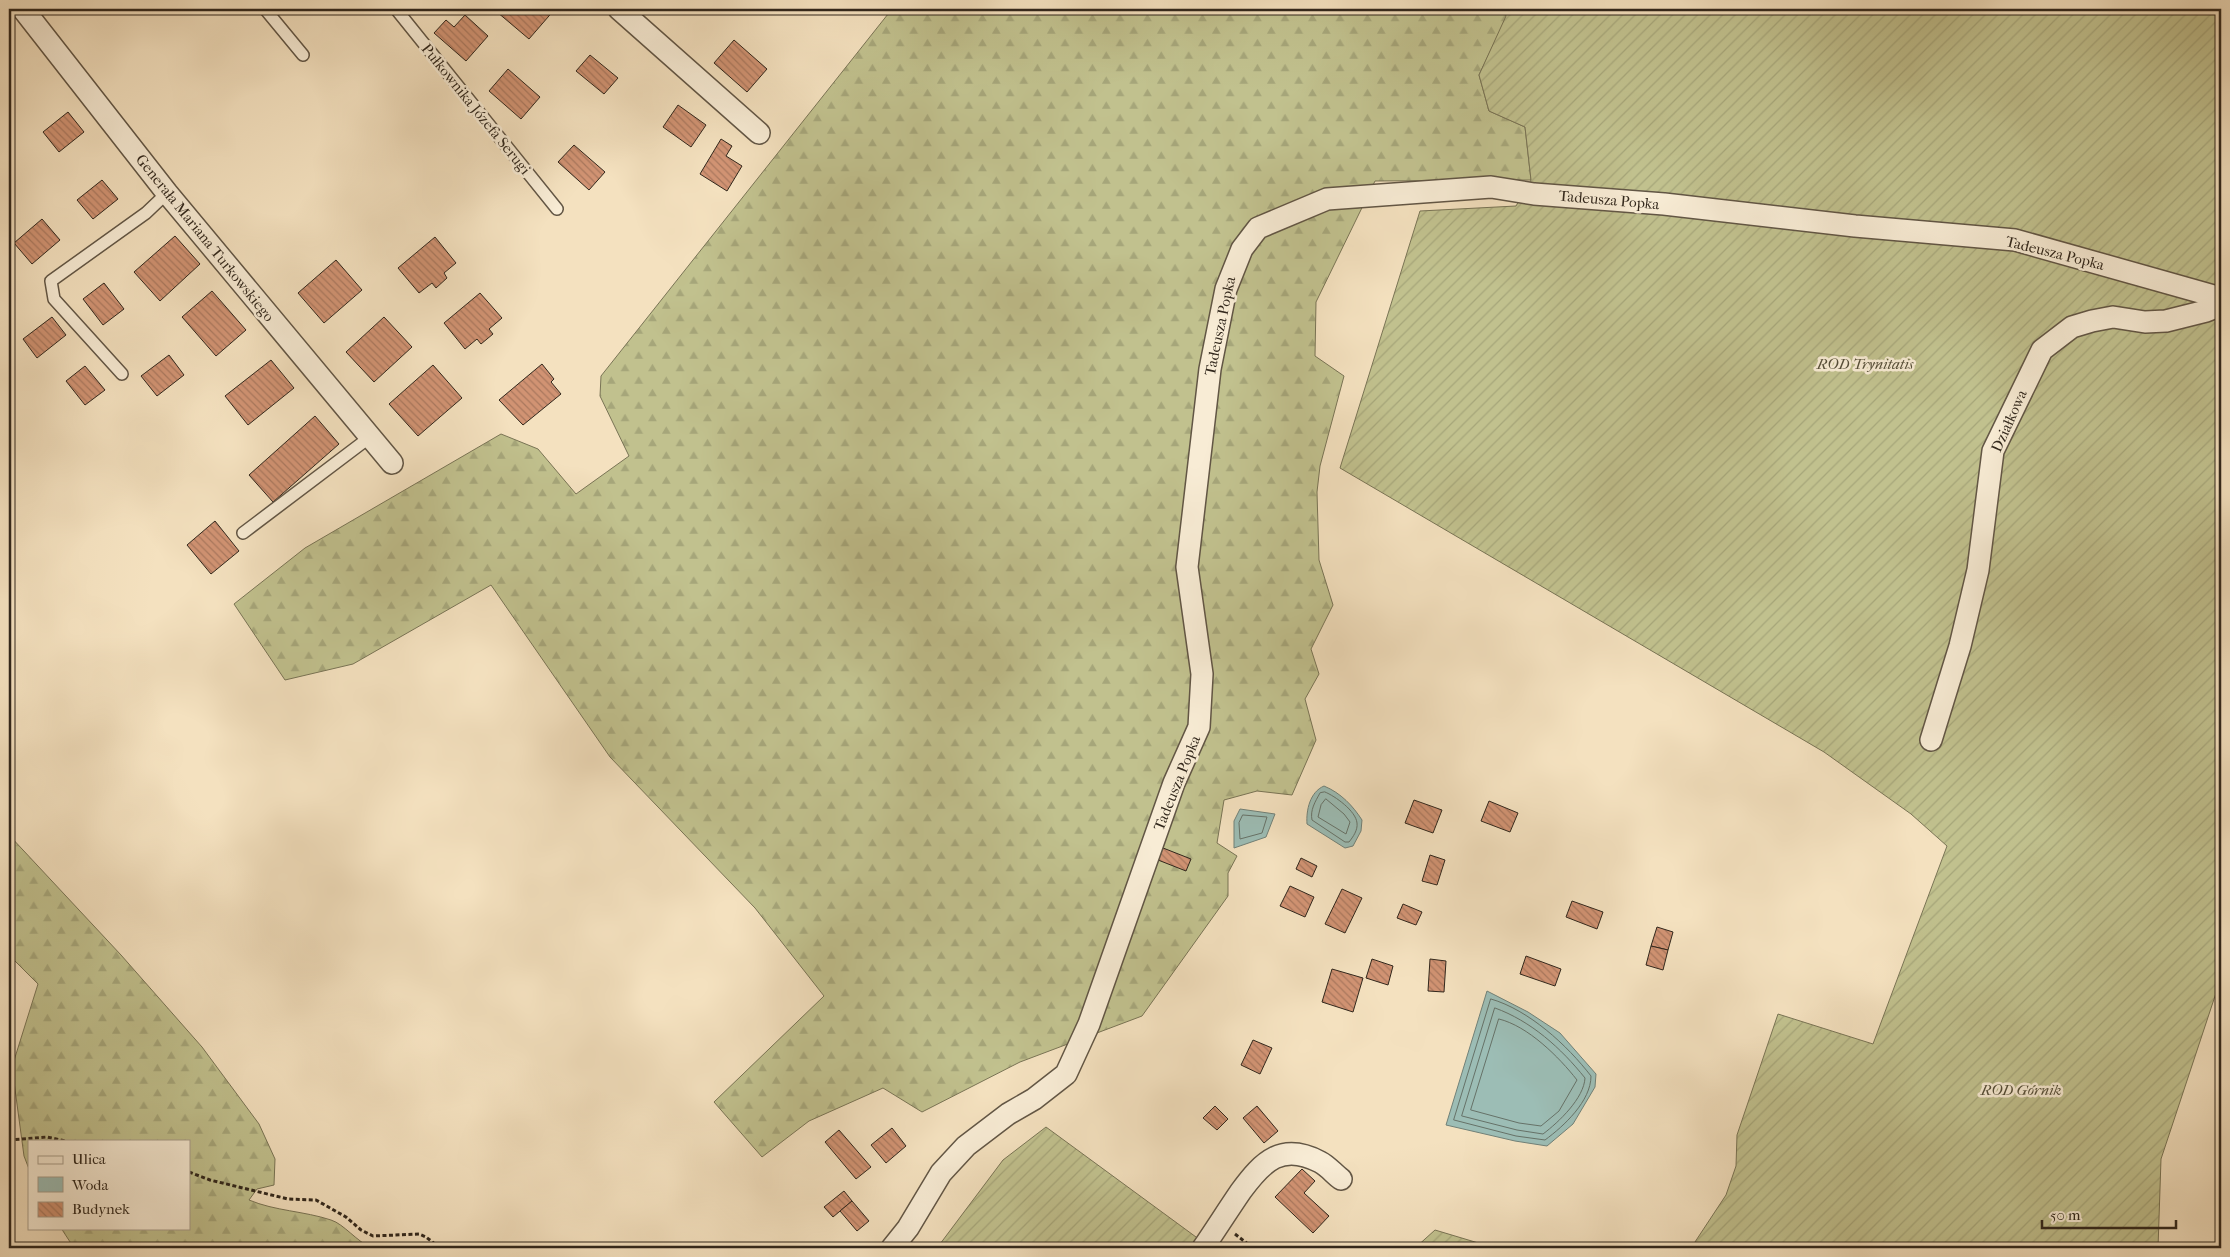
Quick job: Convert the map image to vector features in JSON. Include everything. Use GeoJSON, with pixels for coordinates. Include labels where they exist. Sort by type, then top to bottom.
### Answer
{"type":"FeatureCollection","features":[{"type":"Feature","properties":{"kind":"street","name":"Generała Mariana Turkowskiego"},"geometry":{"type":"LineString","coordinates":[[23,9],[167,193],[392,463]]}},
{"type":"Feature","properties":{"kind":"street"},"geometry":{"type":"LineString","coordinates":[[619,9],[759,133]]}},
{"type":"Feature","properties":{"kind":"street","name":"Tadeusza Popka"},"geometry":{"type":"LineString","coordinates":[[892,1248],[908,1228],[941,1173],[966,1146],[1008,1114],[1034,1099],[1066,1074],[1089,1024],[1174,783],[1200,727],[1202,674],[1187,567],[1196,488],[1210,369],[1226,289],[1242,249],[1258,228],[1326,199],[1491,187],[1534,194],[1683,206],[1855,226],[2015,240],[2221,298]]}},
{"type":"Feature","properties":{"kind":"street","name":"Działkowa"},"geometry":{"type":"LineString","coordinates":[[1931,740],[1960,646],[1978,570],[1993,452],[2042,350],[2072,327],[2092,321],[2112,317],[2145,322],[2166,320],[2206,312],[2221,305]]}},
{"type":"Feature","properties":{"kind":"street"},"geometry":{"type":"LineString","coordinates":[[1203,1248],[1258,1169],[1270,1159],[1286,1153],[1303,1156],[1321,1162],[1341,1179]]}},
{"type":"Feature","properties":{"kind":"lane"},"geometry":{"type":"LineString","coordinates":[[265,9],[303,55]]}},
{"type":"Feature","properties":{"kind":"lane","name":"Pułkownika Józefa Serugi"},"geometry":{"type":"LineString","coordinates":[[396,9],[557,209]]}},
{"type":"Feature","properties":{"kind":"lane"},"geometry":{"type":"LineString","coordinates":[[122,374],[54,299],[51,280],[146,213],[167,193]]}},
{"type":"Feature","properties":{"kind":"lane"},"geometry":{"type":"LineString","coordinates":[[243,533],[370,437]]}},
{"type":"Feature","properties":{"kind":"path"},"geometry":{"type":"LineString","coordinates":[[9,1140],[47,1136],[62,1140]]}},
{"type":"Feature","properties":{"kind":"path"},"geometry":{"type":"LineString","coordinates":[[190,1172],[210,1180],[288,1199],[316,1200],[373,1236],[419,1234],[440,1248]]}},
{"type":"Feature","properties":{"kind":"green space"},"geometry":{"type":"Polygon","coordinates":[[[892,9],[1504,9],[1507,16],[1479,75],[1489,111],[1525,127],[1531,180],[1375,181],[1316,302],[1315,356],[1344,376],[1320,466],[1317,492],[1319,560],[1333,605],[1311,649],[1319,674],[1305,699],[1316,740],[1292,795],[1257,791],[1224,800],[1217,843],[1237,856],[1228,873],[1228,896],[1142,1016],[1020,1062],[922,1112],[883,1088],[809,1121],[762,1157],[714,1102],[824,996],[755,908],[610,757],[491,585],[353,664],[285,680],[234,604],[305,548],[501,434],[538,449],[576,494],[629,456],[600,396],[601,376],[892,9]]]}},
{"type":"Feature","properties":{"kind":"green space","name":"ROD Trynitatis"},"geometry":{"type":"Polygon","coordinates":[[[1504,9],[2221,9],[2221,978],[2161,1159],[2158,1248],[1691,1248],[1726,1195],[1736,1166],[1737,1135],[1778,1014],[1873,1044],[1947,846],[1911,814],[1824,752],[1340,468],[1420,211],[1516,206],[1531,180],[1525,127],[1489,111],[1479,75],[1506,16],[1504,9]]]}},
{"type":"Feature","properties":{"kind":"green space"},"geometry":{"type":"Polygon","coordinates":[[[9,835],[121,955],[202,1047],[259,1124],[275,1159],[274,1185],[257,1189],[249,1200],[259,1204],[331,1220],[341,1225],[361,1242],[372,1248],[74,1248],[62,1230],[190,1230],[190,1140],[28,1140],[28,1166],[24,1156],[12,1067],[38,984],[9,955],[9,835]]]}},
{"type":"Feature","properties":{"kind":"green space"},"geometry":{"type":"Polygon","coordinates":[[[1046,1127],[1211,1248],[937,1248],[1003,1160],[1046,1127]]]}},
{"type":"Feature","properties":{"kind":"green space"},"geometry":{"type":"Polygon","coordinates":[[[1435,1230],[1495,1248],[1415,1248],[1435,1230]]]}},
{"type":"Feature","properties":{"kind":"water"},"geometry":{"type":"Polygon","coordinates":[[[1324,786],[1346,800],[1362,820],[1361,831],[1353,846],[1345,848],[1307,824],[1307,813],[1312,797],[1315,792],[1324,786]]]}},
{"type":"Feature","properties":{"kind":"water"},"geometry":{"type":"Polygon","coordinates":[[[1240,809],[1275,814],[1266,837],[1234,848],[1234,821],[1240,809]]]}},
{"type":"Feature","properties":{"kind":"water"},"geometry":{"type":"Polygon","coordinates":[[[1487,991],[1528,1012],[1560,1033],[1596,1074],[1595,1087],[1573,1124],[1547,1146],[1515,1141],[1446,1125],[1487,991]]]}},
{"type":"Feature","properties":{"kind":"building"},"geometry":{"type":"Polygon","coordinates":[[[499,9],[555,9],[529,39],[497,12],[499,9]]]}},
{"type":"Feature","properties":{"kind":"building"},"geometry":{"type":"Polygon","coordinates":[[[465,15],[488,36],[466,61],[434,33],[446,20],[454,27],[465,15]]]}},
{"type":"Feature","properties":{"kind":"building"},"geometry":{"type":"Polygon","coordinates":[[[734,40],[767,69],[747,92],[714,63],[734,40]]]}},
{"type":"Feature","properties":{"kind":"building"},"geometry":{"type":"Polygon","coordinates":[[[590,55],[618,78],[604,94],[576,71],[590,55]]]}},
{"type":"Feature","properties":{"kind":"building"},"geometry":{"type":"Polygon","coordinates":[[[508,69],[540,97],[521,119],[489,91],[508,69]]]}},
{"type":"Feature","properties":{"kind":"building"},"geometry":{"type":"Polygon","coordinates":[[[678,105],[706,125],[691,147],[663,127],[678,105]]]}},
{"type":"Feature","properties":{"kind":"building"},"geometry":{"type":"Polygon","coordinates":[[[68,112],[84,132],[59,152],[43,132],[68,112]]]}},
{"type":"Feature","properties":{"kind":"building"},"geometry":{"type":"Polygon","coordinates":[[[721,139],[732,146],[726,156],[742,166],[727,191],[700,174],[721,139]]]}},
{"type":"Feature","properties":{"kind":"building"},"geometry":{"type":"Polygon","coordinates":[[[574,145],[605,172],[589,190],[558,162],[574,145]]]}},
{"type":"Feature","properties":{"kind":"building"},"geometry":{"type":"Polygon","coordinates":[[[102,180],[118,199],[93,219],[77,200],[102,180]]]}},
{"type":"Feature","properties":{"kind":"building"},"geometry":{"type":"Polygon","coordinates":[[[42,219],[60,240],[32,264],[14,243],[42,219]]]}},
{"type":"Feature","properties":{"kind":"building"},"geometry":{"type":"Polygon","coordinates":[[[175,236],[200,264],[160,301],[134,272],[175,236]]]}},
{"type":"Feature","properties":{"kind":"building"},"geometry":{"type":"Polygon","coordinates":[[[435,237],[456,263],[444,273],[447,278],[436,288],[432,283],[419,293],[398,268],[435,237]]]}},
{"type":"Feature","properties":{"kind":"building"},"geometry":{"type":"Polygon","coordinates":[[[336,260],[362,290],[324,323],[298,293],[336,260]]]}},
{"type":"Feature","properties":{"kind":"building"},"geometry":{"type":"Polygon","coordinates":[[[104,283],[124,309],[103,325],[83,299],[104,283]]]}},
{"type":"Feature","properties":{"kind":"building"},"geometry":{"type":"Polygon","coordinates":[[[212,291],[246,330],[216,356],[182,317],[212,291]]]}},
{"type":"Feature","properties":{"kind":"building"},"geometry":{"type":"Polygon","coordinates":[[[480,293],[502,318],[489,329],[493,334],[481,344],[477,339],[465,349],[444,323],[480,293]]]}},
{"type":"Feature","properties":{"kind":"building"},"geometry":{"type":"Polygon","coordinates":[[[52,317],[66,335],[37,358],[23,339],[52,317]]]}},
{"type":"Feature","properties":{"kind":"building"},"geometry":{"type":"Polygon","coordinates":[[[384,317],[412,347],[374,382],[346,352],[384,317]]]}},
{"type":"Feature","properties":{"kind":"building"},"geometry":{"type":"Polygon","coordinates":[[[169,355],[184,375],[157,396],[141,376],[169,355]]]}},
{"type":"Feature","properties":{"kind":"building"},"geometry":{"type":"Polygon","coordinates":[[[271,360],[294,388],[248,425],[225,396],[271,360]]]}},
{"type":"Feature","properties":{"kind":"building"},"geometry":{"type":"Polygon","coordinates":[[[542,364],[554,379],[551,382],[561,394],[523,425],[499,400],[542,364]]]}},
{"type":"Feature","properties":{"kind":"building"},"geometry":{"type":"Polygon","coordinates":[[[433,365],[462,398],[418,436],[389,404],[433,365]]]}},
{"type":"Feature","properties":{"kind":"building"},"geometry":{"type":"Polygon","coordinates":[[[85,366],[105,390],[85,405],[66,381],[85,366]]]}},
{"type":"Feature","properties":{"kind":"building"},"geometry":{"type":"Polygon","coordinates":[[[315,416],[339,444],[273,502],[249,475],[315,416]]]}},
{"type":"Feature","properties":{"kind":"building"},"geometry":{"type":"Polygon","coordinates":[[[215,521],[239,551],[211,574],[187,545],[215,521]]]}},
{"type":"Feature","properties":{"kind":"building"},"geometry":{"type":"Polygon","coordinates":[[[1414,800],[1442,810],[1433,833],[1405,823],[1414,800]]]}},
{"type":"Feature","properties":{"kind":"building"},"geometry":{"type":"Polygon","coordinates":[[[1489,801],[1518,813],[1510,832],[1481,821],[1489,801]]]}},
{"type":"Feature","properties":{"kind":"building"},"geometry":{"type":"Polygon","coordinates":[[[1158,846],[1191,859],[1186,871],[1153,858],[1158,846]]]}},
{"type":"Feature","properties":{"kind":"building"},"geometry":{"type":"Polygon","coordinates":[[[1430,855],[1445,860],[1437,885],[1422,881],[1430,855]]]}},
{"type":"Feature","properties":{"kind":"building"},"geometry":{"type":"Polygon","coordinates":[[[1301,858],[1317,866],[1312,877],[1296,869],[1301,858]]]}},
{"type":"Feature","properties":{"kind":"building"},"geometry":{"type":"Polygon","coordinates":[[[1290,886],[1314,897],[1305,917],[1280,906],[1290,886]]]}},
{"type":"Feature","properties":{"kind":"building"},"geometry":{"type":"Polygon","coordinates":[[[1342,889],[1362,898],[1345,933],[1325,924],[1342,889]]]}},
{"type":"Feature","properties":{"kind":"building"},"geometry":{"type":"Polygon","coordinates":[[[1572,901],[1603,912],[1597,929],[1566,917],[1572,901]]]}},
{"type":"Feature","properties":{"kind":"building"},"geometry":{"type":"Polygon","coordinates":[[[1403,904],[1422,912],[1416,925],[1397,918],[1403,904]]]}},
{"type":"Feature","properties":{"kind":"building"},"geometry":{"type":"Polygon","coordinates":[[[1657,927],[1673,932],[1668,950],[1651,946],[1657,927]]]}},
{"type":"Feature","properties":{"kind":"building"},"geometry":{"type":"Polygon","coordinates":[[[1651,946],[1668,950],[1663,970],[1646,965],[1651,946]]]}},
{"type":"Feature","properties":{"kind":"building"},"geometry":{"type":"Polygon","coordinates":[[[1526,956],[1561,969],[1555,986],[1520,974],[1526,956]]]}},
{"type":"Feature","properties":{"kind":"building"},"geometry":{"type":"Polygon","coordinates":[[[1372,959],[1393,966],[1388,985],[1366,978],[1372,959]]]}},
{"type":"Feature","properties":{"kind":"building"},"geometry":{"type":"Polygon","coordinates":[[[1430,959],[1446,961],[1444,992],[1428,991],[1430,959]]]}},
{"type":"Feature","properties":{"kind":"building"},"geometry":{"type":"Polygon","coordinates":[[[1332,969],[1363,978],[1353,1012],[1322,1002],[1332,969]]]}},
{"type":"Feature","properties":{"kind":"building"},"geometry":{"type":"Polygon","coordinates":[[[1253,1040],[1272,1048],[1260,1074],[1241,1065],[1253,1040]]]}},
{"type":"Feature","properties":{"kind":"building"},"geometry":{"type":"Polygon","coordinates":[[[1215,1106],[1228,1119],[1217,1130],[1203,1118],[1215,1106]]]}},
{"type":"Feature","properties":{"kind":"building"},"geometry":{"type":"Polygon","coordinates":[[[1257,1106],[1278,1131],[1264,1143],[1243,1118],[1257,1106]]]}},
{"type":"Feature","properties":{"kind":"building"},"geometry":{"type":"Polygon","coordinates":[[[892,1128],[906,1146],[886,1163],[871,1145],[892,1128]]]}},
{"type":"Feature","properties":{"kind":"building"},"geometry":{"type":"Polygon","coordinates":[[[839,1130],[871,1167],[856,1179],[825,1142],[839,1130]]]}},
{"type":"Feature","properties":{"kind":"building"},"geometry":{"type":"Polygon","coordinates":[[[1302,1169],[1315,1181],[1304,1193],[1329,1216],[1313,1233],[1275,1197],[1302,1169]]]}},
{"type":"Feature","properties":{"kind":"building"},"geometry":{"type":"Polygon","coordinates":[[[844,1191],[852,1201],[833,1217],[824,1207],[844,1191]]]}},
{"type":"Feature","properties":{"kind":"building"},"geometry":{"type":"Polygon","coordinates":[[[852,1201],[869,1221],[857,1231],[840,1211],[852,1201]]]}},
{"type":"Feature","properties":{"kind":"park label","name":"ROD Górnik"},"geometry":{"type":"Point","coordinates":[2021,1090]}}]}
